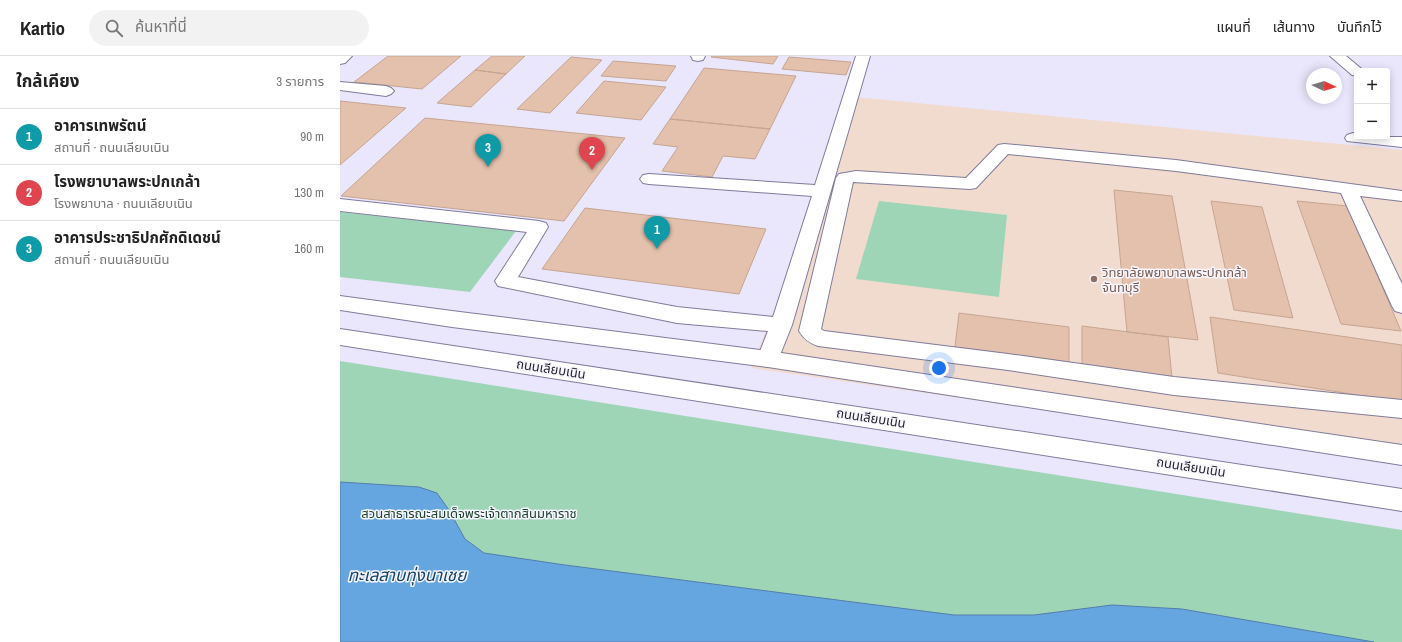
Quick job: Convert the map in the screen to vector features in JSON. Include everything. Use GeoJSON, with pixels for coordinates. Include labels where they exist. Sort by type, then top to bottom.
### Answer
{"type":"FeatureCollection","features":[{"type":"Feature","properties":{"kind":"main road"},"geometry":{"type":"LineString","coordinates":[[340,60],[345,56]]}},
{"type":"Feature","properties":{"kind":"main road"},"geometry":{"type":"LineString","coordinates":[[768,359],[781,325],[863,56]]}},
{"type":"Feature","properties":{"kind":"main road"},"geometry":{"type":"LineString","coordinates":[[1336,56],[1354,70]]}},
{"type":"Feature","properties":{"kind":"main road"},"geometry":{"type":"LineString","coordinates":[[340,86],[386,91]]}},
{"type":"Feature","properties":{"kind":"main road"},"geometry":{"type":"LineString","coordinates":[[1353,138],[1402,142]]}},
{"type":"Feature","properties":{"kind":"main road"},"geometry":{"type":"LineString","coordinates":[[1402,196],[1106,157],[1004,149],[970,184],[856,176],[845,178],[810,331],[818,338],[1008,362],[1174,386],[1402,409]]}},
{"type":"Feature","properties":{"kind":"main road"},"geometry":{"type":"LineString","coordinates":[[649,179],[822,191]]}},
{"type":"Feature","properties":{"kind":"main road"},"geometry":{"type":"LineString","coordinates":[[1348,190],[1402,306]]}},
{"type":"Feature","properties":{"kind":"main road"},"geometry":{"type":"LineString","coordinates":[[340,205],[539,227],[505,281],[677,315],[781,325]]}},
{"type":"Feature","properties":{"kind":"main road"},"geometry":{"type":"LineString","coordinates":[[340,303],[452,319],[768,359],[1402,455]]}},
{"type":"Feature","properties":{"kind":"main road","name":"ถนนเลียบเนิน"},"geometry":{"type":"LineString","coordinates":[[340,337],[1402,500]]}},
{"type":"Feature","properties":{"kind":"shaded area","name":"วิทยาลัยพยาบาลพระปกเกล้า จันทบุรี"},"geometry":{"type":"Polygon","coordinates":[[[855,97],[1402,150],[1402,461],[751,368],[822,191],[855,97]]]}},
{"type":"Feature","properties":{"kind":"green space"},"geometry":{"type":"Polygon","coordinates":[[[879,201],[1007,215],[999,297],[856,279],[879,201]]]}},
{"type":"Feature","properties":{"kind":"green space"},"geometry":{"type":"Polygon","coordinates":[[[340,212],[516,231],[470,292],[340,277],[340,212]]]}},
{"type":"Feature","properties":{"kind":"green space","name":"สวนสาธารณะสมเด็จพระเจ้าตากสินมหาราช"},"geometry":{"type":"Polygon","coordinates":[[[340,361],[1402,530],[1402,642],[340,642],[340,361]]]}},
{"type":"Feature","properties":{"kind":"water","name":"ทะเลสาบทุ่งนาเชย"},"geometry":{"type":"Polygon","coordinates":[[[340,482],[419,487],[437,493],[449,510],[465,539],[484,553],[565,565],[954,615],[1034,615],[1112,605],[1182,609],[1374,642],[340,642],[340,482]]]}},
{"type":"Feature","properties":{"kind":"building"},"geometry":{"type":"Polygon","coordinates":[[[388,56],[461,56],[422,89],[354,82],[388,56]]]}},
{"type":"Feature","properties":{"kind":"building"},"geometry":{"type":"Polygon","coordinates":[[[492,56],[525,56],[506,74],[475,70],[492,56]]]}},
{"type":"Feature","properties":{"kind":"building"},"geometry":{"type":"Polygon","coordinates":[[[778,56],[773,64],[711,57],[778,56]]]}},
{"type":"Feature","properties":{"kind":"building"},"geometry":{"type":"Polygon","coordinates":[[[571,57],[602,60],[550,113],[517,109],[571,57]]]}},
{"type":"Feature","properties":{"kind":"building"},"geometry":{"type":"Polygon","coordinates":[[[789,57],[851,62],[846,75],[782,69],[789,57]]]}},
{"type":"Feature","properties":{"kind":"building"},"geometry":{"type":"Polygon","coordinates":[[[613,61],[676,66],[666,81],[601,76],[613,61]]]}},
{"type":"Feature","properties":{"kind":"building"},"geometry":{"type":"Polygon","coordinates":[[[704,68],[796,76],[770,129],[670,119],[704,68]]]}},
{"type":"Feature","properties":{"kind":"building"},"geometry":{"type":"Polygon","coordinates":[[[475,70],[506,74],[471,107],[437,103],[475,70]]]}},
{"type":"Feature","properties":{"kind":"building"},"geometry":{"type":"Polygon","coordinates":[[[604,81],[666,87],[641,120],[576,113],[604,81]]]}},
{"type":"Feature","properties":{"kind":"building"},"geometry":{"type":"Polygon","coordinates":[[[340,101],[406,108],[340,165],[340,101]]]}},
{"type":"Feature","properties":{"kind":"building"},"geometry":{"type":"Polygon","coordinates":[[[425,118],[625,138],[564,221],[341,196],[425,118]]]}},
{"type":"Feature","properties":{"kind":"building"},"geometry":{"type":"Polygon","coordinates":[[[670,119],[770,129],[755,159],[723,156],[712,177],[662,171],[678,147],[653,144],[670,119]]]}},
{"type":"Feature","properties":{"kind":"building"},"geometry":{"type":"Polygon","coordinates":[[[1114,190],[1172,196],[1198,340],[1127,332],[1114,190]]]}},
{"type":"Feature","properties":{"kind":"building"},"geometry":{"type":"Polygon","coordinates":[[[1211,201],[1262,207],[1293,318],[1234,310],[1211,201]]]}},
{"type":"Feature","properties":{"kind":"building"},"geometry":{"type":"Polygon","coordinates":[[[1297,201],[1348,206],[1401,331],[1341,324],[1297,201]]]}},
{"type":"Feature","properties":{"kind":"building"},"geometry":{"type":"Polygon","coordinates":[[[585,208],[766,229],[739,294],[542,269],[585,208]]]}},
{"type":"Feature","properties":{"kind":"building"},"geometry":{"type":"Polygon","coordinates":[[[959,313],[1069,327],[1069,362],[955,347],[959,313]]]}},
{"type":"Feature","properties":{"kind":"building"},"geometry":{"type":"Polygon","coordinates":[[[1210,317],[1402,345],[1402,402],[1218,373],[1210,317]]]}},
{"type":"Feature","properties":{"kind":"building"},"geometry":{"type":"Polygon","coordinates":[[[1082,326],[1168,337],[1172,378],[1082,366],[1082,326]]]}},
{"type":"Feature","properties":{"kind":"place","name":"อาคารประชาธิปกศักดิเดชน์"},"geometry":{"type":"Point","coordinates":[488,167]}},
{"type":"Feature","properties":{"kind":"place","name":"โรงพยาบาลพระปกเกล้า"},"geometry":{"type":"Point","coordinates":[592,170]}},
{"type":"Feature","properties":{"kind":"place","name":"อาคารเทพรัตน์"},"geometry":{"type":"Point","coordinates":[657,249]}},
{"type":"Feature","properties":{"kind":"place","name":"วิทยาลัยพยาบาลพระปกเกล้า จันทบุรี"},"geometry":{"type":"Point","coordinates":[1094,279]}}]}
